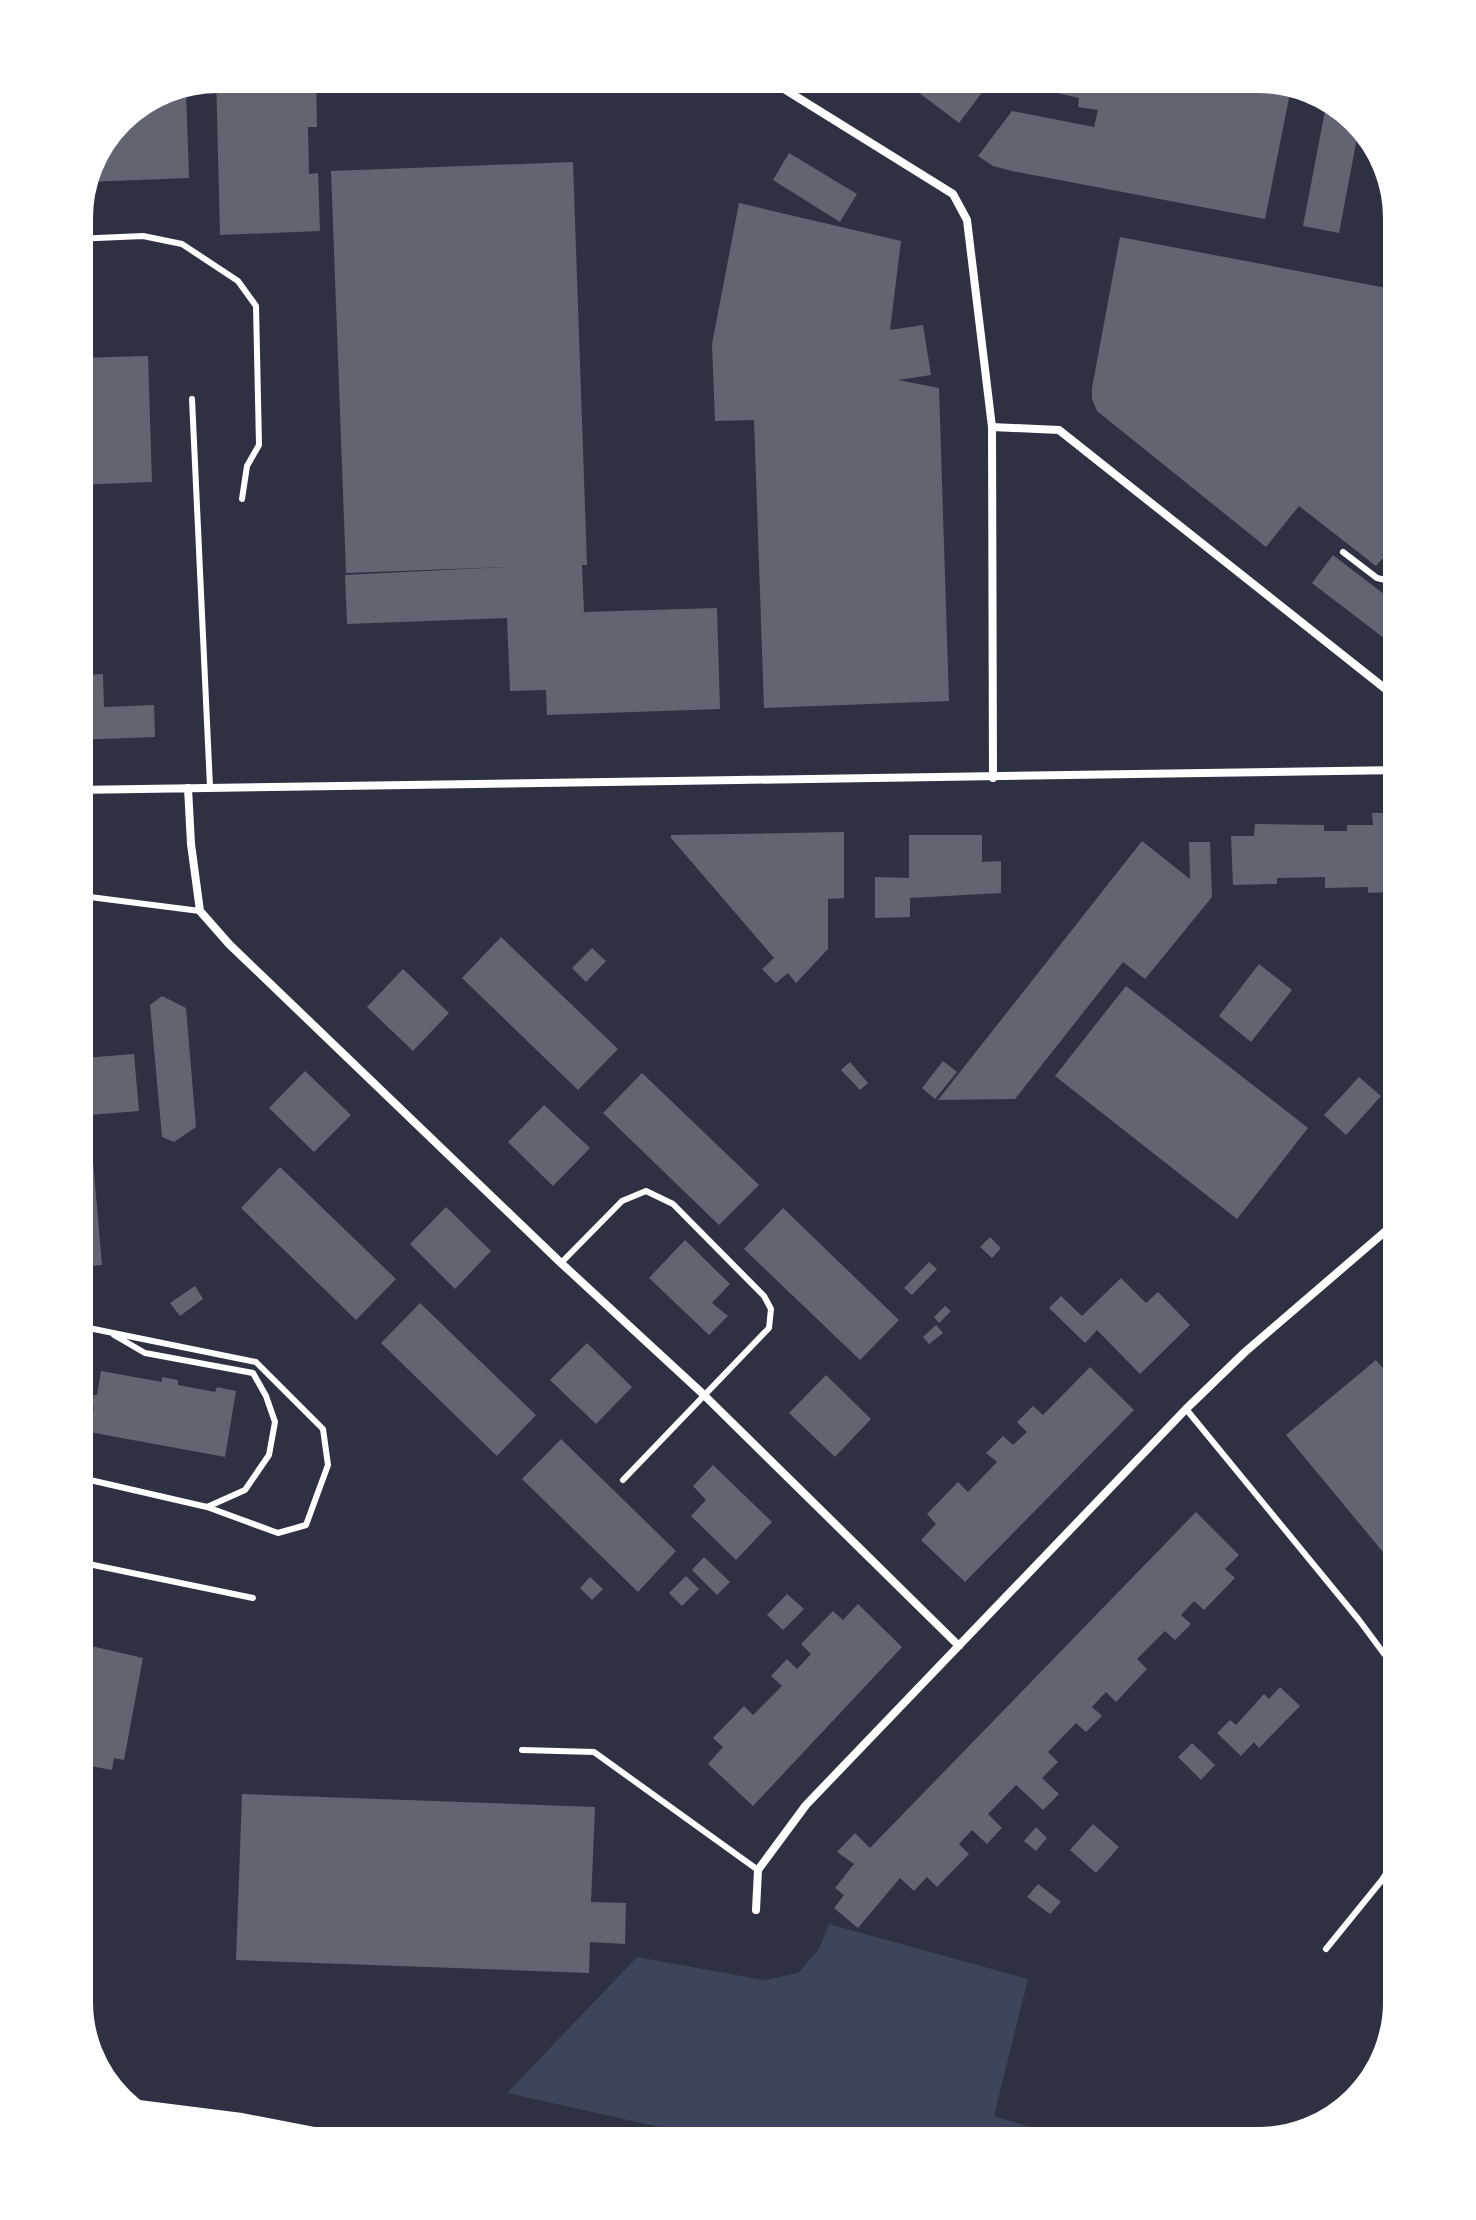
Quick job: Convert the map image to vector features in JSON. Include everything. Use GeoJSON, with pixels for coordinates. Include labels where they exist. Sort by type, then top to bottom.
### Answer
{"type":"FeatureCollection","features":[{"type":"Feature","properties":{"kind":"highway"},"geometry":{"type":"LineString","coordinates":[[151,2114],[277,2132]]}},
{"type":"Feature","properties":{"kind":"street"},"geometry":{"type":"LineString","coordinates":[[783,88],[953,194],[967,220],[992,427],[993,778]]}},
{"type":"Feature","properties":{"kind":"street"},"geometry":{"type":"LineString","coordinates":[[992,427],[1059,430],[1388,691]]}},
{"type":"Feature","properties":{"kind":"street"},"geometry":{"type":"LineString","coordinates":[[88,790],[1388,770]]}},
{"type":"Feature","properties":{"kind":"street"},"geometry":{"type":"LineString","coordinates":[[188,788],[191,844],[200,911],[229,944],[561,1263],[703,1394],[959,1646]]}},
{"type":"Feature","properties":{"kind":"street"},"geometry":{"type":"LineString","coordinates":[[756,1910],[758,1870],[806,1805],[1186,1409],[1245,1352],[1388,1229]]}},
{"type":"Feature","properties":{"kind":"lane"},"geometry":{"type":"LineString","coordinates":[[88,238],[143,236],[182,244],[238,281],[256,306],[259,445],[247,466],[242,499]]}},
{"type":"Feature","properties":{"kind":"lane"},"geometry":{"type":"LineString","coordinates":[[192,399],[210,787]]}},
{"type":"Feature","properties":{"kind":"lane"},"geometry":{"type":"LineString","coordinates":[[1343,552],[1377,578],[1388,581]]}},
{"type":"Feature","properties":{"kind":"lane"},"geometry":{"type":"LineString","coordinates":[[88,897],[200,911]]}},
{"type":"Feature","properties":{"kind":"lane"},"geometry":{"type":"LineString","coordinates":[[561,1263],[622,1201],[646,1191],[673,1204],[764,1296],[771,1309],[769,1328],[760,1339],[703,1394],[623,1480]]}},
{"type":"Feature","properties":{"kind":"lane"},"geometry":{"type":"LineString","coordinates":[[88,1327],[256,1362],[323,1429],[328,1465],[306,1525],[278,1533],[207,1507],[88,1479]]}},
{"type":"Feature","properties":{"kind":"lane"},"geometry":{"type":"LineString","coordinates":[[106,1330],[145,1353],[253,1373],[260,1385],[275,1422],[269,1455],[245,1490],[207,1507]]}},
{"type":"Feature","properties":{"kind":"lane"},"geometry":{"type":"LineString","coordinates":[[1186,1409],[1388,1659]]}},
{"type":"Feature","properties":{"kind":"lane"},"geometry":{"type":"LineString","coordinates":[[88,1564],[253,1598]]}},
{"type":"Feature","properties":{"kind":"lane"},"geometry":{"type":"LineString","coordinates":[[522,1750],[594,1752],[758,1870]]}},
{"type":"Feature","properties":{"kind":"lane"},"geometry":{"type":"LineString","coordinates":[[1326,1949],[1388,1871]]}},
{"type":"Feature","properties":{"kind":"shaded area"},"geometry":{"type":"Polygon","coordinates":[[[829,1924],[1028,1979],[994,2116],[1048,2132],[682,2132],[507,2093],[637,1957],[764,1980],[798,1973],[819,1949],[829,1924]]]}},
{"type":"Feature","properties":{"kind":"building"},"geometry":{"type":"Polygon","coordinates":[[[216,88],[316,88],[317,127],[308,127],[309,174],[318,173],[320,231],[220,235],[216,88]]]}},
{"type":"Feature","properties":{"kind":"building"},"geometry":{"type":"Polygon","coordinates":[[[913,88],[985,88],[959,123],[913,88]]]}},
{"type":"Feature","properties":{"kind":"building"},"geometry":{"type":"Polygon","coordinates":[[[1035,88],[1267,88],[1290,92],[1265,219],[1012,171],[993,166],[978,156],[1012,111],[1094,127],[1098,110],[1078,107],[1079,98],[1035,88]]]}},
{"type":"Feature","properties":{"kind":"building"},"geometry":{"type":"Polygon","coordinates":[[[186,93],[189,178],[93,182],[101,161],[132,120],[153,105],[186,93]]]}},
{"type":"Feature","properties":{"kind":"building"},"geometry":{"type":"Polygon","coordinates":[[[1326,107],[1358,134],[1339,233],[1303,226],[1326,107]]]}},
{"type":"Feature","properties":{"kind":"building"},"geometry":{"type":"Polygon","coordinates":[[[789,153],[857,194],[840,222],[773,180],[789,153]]]}},
{"type":"Feature","properties":{"kind":"building"},"geometry":{"type":"Polygon","coordinates":[[[573,162],[587,565],[582,565],[584,612],[717,608],[720,709],[547,715],[546,690],[510,691],[507,618],[347,624],[345,575],[506,567],[346,573],[331,171],[573,162]]]}},
{"type":"Feature","properties":{"kind":"building"},"geometry":{"type":"Polygon","coordinates":[[[739,203],[901,241],[890,330],[923,325],[931,375],[898,380],[939,388],[949,701],[764,708],[754,420],[715,421],[712,344],[739,203]]]}},
{"type":"Feature","properties":{"kind":"building"},"geometry":{"type":"Polygon","coordinates":[[[1120,237],[1388,288],[1388,560],[1382,559],[1376,566],[1299,506],[1266,547],[1097,411],[1092,388],[1120,237]]]}},
{"type":"Feature","properties":{"kind":"building"},"geometry":{"type":"Polygon","coordinates":[[[148,356],[152,482],[88,484],[88,358],[148,356]]]}},
{"type":"Feature","properties":{"kind":"building"},"geometry":{"type":"Polygon","coordinates":[[[1333,555],[1388,597],[1388,641],[1312,583],[1333,555]]]}},
{"type":"Feature","properties":{"kind":"building"},"geometry":{"type":"Polygon","coordinates":[[[103,674],[104,707],[154,705],[155,737],[88,739],[88,675],[103,674]]]}},
{"type":"Feature","properties":{"kind":"building"},"geometry":{"type":"Polygon","coordinates":[[[1372,813],[1388,813],[1388,892],[1368,893],[1368,887],[1325,888],[1325,877],[1277,878],[1277,884],[1233,885],[1231,836],[1254,836],[1255,824],[1324,825],[1324,831],[1347,831],[1347,825],[1373,825],[1372,813]]]}},
{"type":"Feature","properties":{"kind":"building"},"geometry":{"type":"Polygon","coordinates":[[[844,832],[844,898],[828,899],[828,949],[796,983],[788,973],[776,983],[762,969],[774,958],[671,838],[671,835],[844,832]]]}},
{"type":"Feature","properties":{"kind":"building"},"geometry":{"type":"Polygon","coordinates":[[[909,835],[982,835],[982,862],[1001,861],[1001,893],[910,898],[910,917],[875,918],[875,877],[909,878],[909,835]]]}},
{"type":"Feature","properties":{"kind":"building"},"geometry":{"type":"Polygon","coordinates":[[[1142,841],[1190,879],[1189,842],[1210,842],[1212,897],[1145,979],[1123,962],[1015,1099],[938,1100],[1142,841]]]}},
{"type":"Feature","properties":{"kind":"building"},"geometry":{"type":"Polygon","coordinates":[[[501,937],[618,1049],[578,1090],[462,978],[501,937]]]}},
{"type":"Feature","properties":{"kind":"building"},"geometry":{"type":"Polygon","coordinates":[[[592,948],[606,961],[586,982],[572,968],[592,948]]]}},
{"type":"Feature","properties":{"kind":"building"},"geometry":{"type":"Polygon","coordinates":[[[1259,964],[1292,990],[1251,1042],[1219,1016],[1259,964]]]}},
{"type":"Feature","properties":{"kind":"building"},"geometry":{"type":"Polygon","coordinates":[[[403,969],[449,1013],[413,1051],[367,1007],[403,969]]]}},
{"type":"Feature","properties":{"kind":"building"},"geometry":{"type":"Polygon","coordinates":[[[1126,986],[1308,1128],[1237,1219],[1055,1076],[1126,986]]]}},
{"type":"Feature","properties":{"kind":"building"},"geometry":{"type":"Polygon","coordinates":[[[162,996],[186,1008],[196,1127],[174,1142],[162,1137],[150,1005],[162,996]]]}},
{"type":"Feature","properties":{"kind":"building"},"geometry":{"type":"Polygon","coordinates":[[[134,1054],[139,1111],[89,1115],[102,1265],[88,1266],[88,1058],[134,1054]]]}},
{"type":"Feature","properties":{"kind":"building"},"geometry":{"type":"Polygon","coordinates":[[[943,1061],[957,1072],[935,1099],[922,1088],[943,1061]]]}},
{"type":"Feature","properties":{"kind":"building"},"geometry":{"type":"Polygon","coordinates":[[[850,1062],[868,1083],[860,1090],[841,1070],[850,1062]]]}},
{"type":"Feature","properties":{"kind":"building"},"geometry":{"type":"Polygon","coordinates":[[[305,1071],[351,1115],[314,1152],[269,1108],[305,1071]]]}},
{"type":"Feature","properties":{"kind":"building"},"geometry":{"type":"Polygon","coordinates":[[[642,1073],[759,1185],[719,1225],[603,1113],[642,1073]]]}},
{"type":"Feature","properties":{"kind":"building"},"geometry":{"type":"Polygon","coordinates":[[[1359,1077],[1381,1096],[1346,1135],[1324,1115],[1359,1077]]]}},
{"type":"Feature","properties":{"kind":"building"},"geometry":{"type":"Polygon","coordinates":[[[544,1105],[590,1148],[553,1186],[508,1142],[544,1105]]]}},
{"type":"Feature","properties":{"kind":"building"},"geometry":{"type":"Polygon","coordinates":[[[280,1167],[396,1279],[356,1320],[241,1208],[280,1167]]]}},
{"type":"Feature","properties":{"kind":"building"},"geometry":{"type":"Polygon","coordinates":[[[446,1207],[491,1251],[455,1289],[410,1244],[446,1207]]]}},
{"type":"Feature","properties":{"kind":"building"},"geometry":{"type":"Polygon","coordinates":[[[783,1208],[899,1320],[860,1360],[744,1249],[783,1208]]]}},
{"type":"Feature","properties":{"kind":"building"},"geometry":{"type":"Polygon","coordinates":[[[990,1237],[1001,1248],[992,1258],[980,1247],[990,1237]]]}},
{"type":"Feature","properties":{"kind":"building"},"geometry":{"type":"Polygon","coordinates":[[[685,1240],[730,1284],[712,1303],[728,1316],[709,1335],[649,1278],[685,1240]]]}},
{"type":"Feature","properties":{"kind":"building"},"geometry":{"type":"Polygon","coordinates":[[[929,1262],[937,1269],[912,1295],[904,1288],[929,1262]]]}},
{"type":"Feature","properties":{"kind":"building"},"geometry":{"type":"Polygon","coordinates":[[[1121,1278],[1146,1303],[1158,1292],[1190,1325],[1140,1374],[1097,1330],[1085,1343],[1049,1308],[1061,1296],[1082,1316],[1121,1278]]]}},
{"type":"Feature","properties":{"kind":"building"},"geometry":{"type":"Polygon","coordinates":[[[195,1286],[203,1299],[180,1316],[170,1303],[195,1286]]]}},
{"type":"Feature","properties":{"kind":"building"},"geometry":{"type":"Polygon","coordinates":[[[420,1303],[536,1415],[497,1456],[381,1343],[420,1303]]]}},
{"type":"Feature","properties":{"kind":"building"},"geometry":{"type":"Polygon","coordinates":[[[945,1306],[951,1311],[939,1323],[934,1317],[945,1306]]]}},
{"type":"Feature","properties":{"kind":"building"},"geometry":{"type":"Polygon","coordinates":[[[936,1325],[943,1333],[929,1344],[923,1337],[936,1325]]]}},
{"type":"Feature","properties":{"kind":"building"},"geometry":{"type":"Polygon","coordinates":[[[587,1343],[632,1387],[596,1424],[550,1380],[587,1343]]]}},
{"type":"Feature","properties":{"kind":"building"},"geometry":{"type":"Polygon","coordinates":[[[1376,1360],[1388,1374],[1388,1558],[1286,1435],[1376,1360]]]}},
{"type":"Feature","properties":{"kind":"building"},"geometry":{"type":"Polygon","coordinates":[[[1090,1367],[1134,1410],[965,1582],[921,1540],[936,1524],[927,1514],[958,1482],[968,1492],[997,1462],[986,1453],[1003,1436],[1013,1445],[1027,1432],[1017,1422],[1033,1406],[1043,1415],[1090,1367]]]}},
{"type":"Feature","properties":{"kind":"building"},"geometry":{"type":"Polygon","coordinates":[[[101,1371],[162,1382],[162,1377],[178,1380],[178,1385],[215,1392],[217,1387],[236,1391],[225,1457],[89,1432],[94,1407],[91,1406],[94,1395],[97,1395],[101,1371]]]}},
{"type":"Feature","properties":{"kind":"building"},"geometry":{"type":"Polygon","coordinates":[[[826,1375],[871,1419],[835,1457],[789,1413],[826,1375]]]}},
{"type":"Feature","properties":{"kind":"building"},"geometry":{"type":"Polygon","coordinates":[[[561,1439],[676,1551],[638,1592],[522,1479],[561,1439]]]}},
{"type":"Feature","properties":{"kind":"building"},"geometry":{"type":"Polygon","coordinates":[[[713,1465],[772,1522],[736,1560],[691,1516],[706,1500],[693,1486],[713,1465]]]}},
{"type":"Feature","properties":{"kind":"building"},"geometry":{"type":"Polygon","coordinates":[[[1196,1512],[1239,1555],[1225,1569],[1235,1578],[1204,1610],[1194,1601],[1181,1615],[1191,1624],[1175,1640],[1165,1631],[1137,1659],[1147,1669],[1116,1702],[1106,1692],[1092,1707],[1102,1716],[1086,1732],[1076,1723],[1048,1752],[1058,1762],[1042,1778],[1059,1794],[1043,1810],[1016,1785],[988,1814],[1002,1828],[987,1844],[972,1830],[959,1844],[969,1854],[937,1887],[927,1877],[914,1891],[900,1878],[858,1928],[834,1908],[844,1895],[835,1888],[854,1864],[837,1852],[855,1833],[870,1848],[1196,1512]]]}},
{"type":"Feature","properties":{"kind":"building"},"geometry":{"type":"Polygon","coordinates":[[[704,1557],[730,1582],[717,1595],[692,1570],[704,1557]]]}},
{"type":"Feature","properties":{"kind":"building"},"geometry":{"type":"Polygon","coordinates":[[[686,1576],[699,1589],[682,1606],[669,1593],[686,1576]]]}},
{"type":"Feature","properties":{"kind":"building"},"geometry":{"type":"Polygon","coordinates":[[[590,1577],[603,1589],[592,1600],[580,1588],[590,1577]]]}},
{"type":"Feature","properties":{"kind":"building"},"geometry":{"type":"Polygon","coordinates":[[[787,1594],[804,1609],[783,1630],[767,1615],[787,1594]]]}},
{"type":"Feature","properties":{"kind":"building"},"geometry":{"type":"Polygon","coordinates":[[[858,1604],[902,1647],[753,1806],[708,1764],[723,1747],[713,1738],[744,1706],[753,1715],[782,1686],[771,1676],[787,1659],[797,1669],[811,1654],[801,1644],[833,1611],[843,1620],[858,1604]]]}},
{"type":"Feature","properties":{"kind":"building"},"geometry":{"type":"Polygon","coordinates":[[[88,1645],[143,1658],[124,1760],[114,1758],[112,1770],[88,1766],[88,1645]]]}},
{"type":"Feature","properties":{"kind":"building"},"geometry":{"type":"Polygon","coordinates":[[[1280,1687],[1300,1706],[1259,1748],[1254,1742],[1241,1756],[1217,1733],[1230,1720],[1236,1725],[1264,1694],[1269,1699],[1280,1687]]]}},
{"type":"Feature","properties":{"kind":"building"},"geometry":{"type":"Polygon","coordinates":[[[1192,1743],[1215,1765],[1201,1780],[1178,1757],[1192,1743]]]}},
{"type":"Feature","properties":{"kind":"building"},"geometry":{"type":"Polygon","coordinates":[[[242,1794],[595,1807],[591,1902],[626,1903],[625,1944],[590,1942],[589,1973],[236,1960],[242,1794]]]}},
{"type":"Feature","properties":{"kind":"building"},"geometry":{"type":"Polygon","coordinates":[[[1093,1824],[1119,1847],[1096,1873],[1070,1850],[1093,1824]]]}},
{"type":"Feature","properties":{"kind":"building"},"geometry":{"type":"Polygon","coordinates":[[[1036,1827],[1047,1838],[1036,1851],[1024,1841],[1036,1827]]]}},
{"type":"Feature","properties":{"kind":"building"},"geometry":{"type":"Polygon","coordinates":[[[1038,1884],[1061,1902],[1050,1914],[1027,1897],[1038,1884]]]}},
{"type":"Feature","properties":{"kind":"building"},"geometry":{"type":"Polygon","coordinates":[[[1380,2027],[1385,2029],[1378,2052],[1369,2069],[1380,2027]]]}}]}
